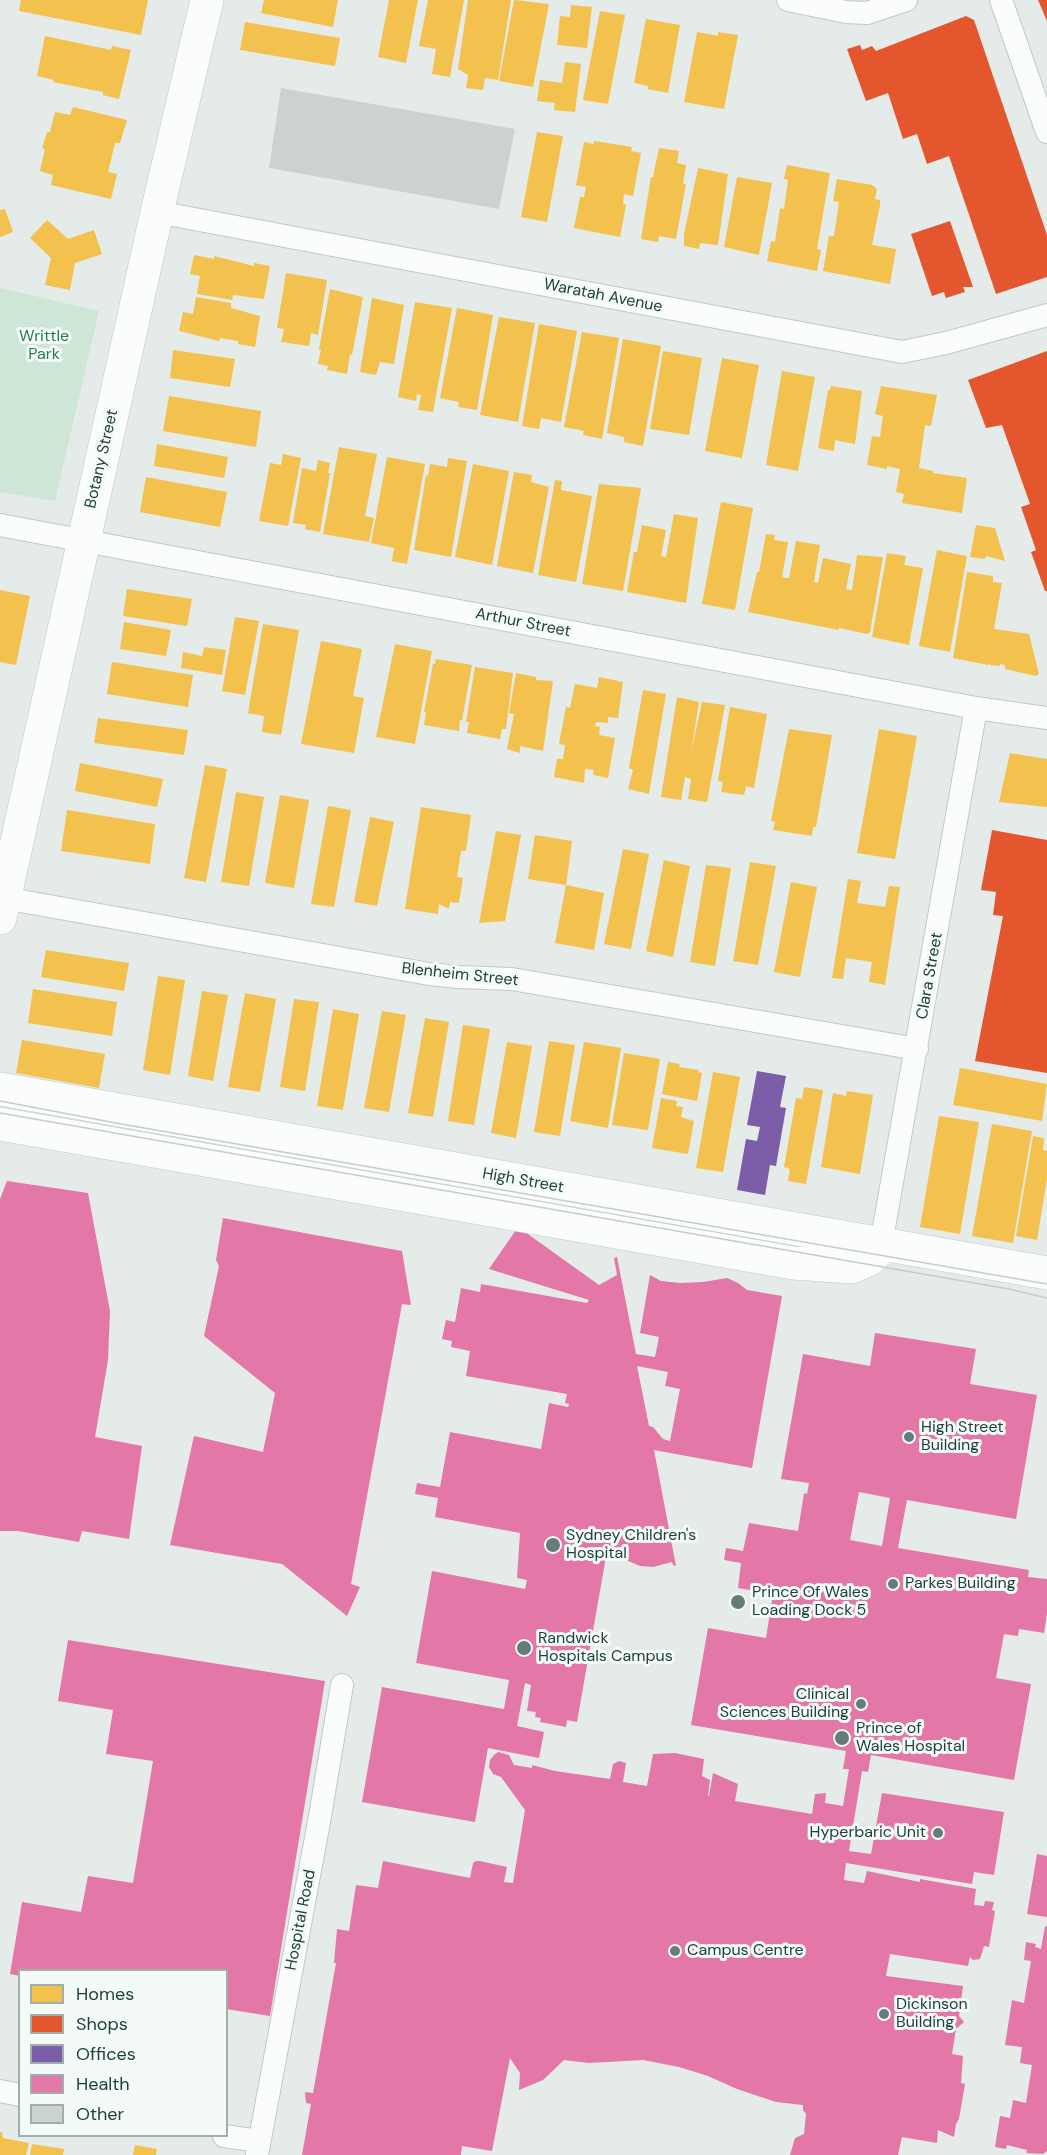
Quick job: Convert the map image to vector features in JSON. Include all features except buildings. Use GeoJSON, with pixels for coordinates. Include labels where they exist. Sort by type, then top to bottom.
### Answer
{"type":"FeatureCollection","features":[{"type":"Feature","properties":{"kind":"street","name":"Botany Street"},"geometry":{"type":"LineString","coordinates":[[2,908],[157,212],[207,0]]}},
{"type":"Feature","properties":{"kind":"street"},"geometry":{"type":"LineString","coordinates":[[788,0],[846,12],[867,13],[906,0]]}},
{"type":"Feature","properties":{"kind":"street"},"geometry":{"type":"LineString","coordinates":[[1001,0],[1047,132]]}},
{"type":"Feature","properties":{"kind":"street","name":"Waratah Avenue"},"geometry":{"type":"LineString","coordinates":[[157,212],[902,351],[946,343],[1047,315]]}},
{"type":"Feature","properties":{"kind":"street","name":"Arthur Street"},"geometry":{"type":"LineString","coordinates":[[0,525],[976,708],[1047,718]]}},
{"type":"Feature","properties":{"kind":"street","name":"Clara Street"},"geometry":{"type":"LineString","coordinates":[[881,1244],[976,708]]}},
{"type":"Feature","properties":{"kind":"street","name":"Blenheim Street"},"geometry":{"type":"LineString","coordinates":[[2,908],[429,974],[512,979],[917,1049]]}},
{"type":"Feature","properties":{"kind":"street","name":"High Street"},"geometry":{"type":"LineString","coordinates":[[0,1089],[1047,1273]]}},
{"type":"Feature","properties":{"kind":"street","name":"High Street"},"geometry":{"type":"LineString","coordinates":[[0,1124],[793,1263],[844,1268],[855,1266],[866,1262],[877,1252],[881,1244]]}},
{"type":"Feature","properties":{"kind":"street","name":"Hospital Road"},"geometry":{"type":"LineString","coordinates":[[258,2148],[319,1822],[342,1685]]}},
{"type":"Feature","properties":{"kind":"street"},"geometry":{"type":"LineString","coordinates":[[0,2091],[18,2095]]}},
{"type":"Feature","properties":{"kind":"street"},"geometry":{"type":"LineString","coordinates":[[227,2137],[258,2148]]}},
{"type":"Feature","properties":{"kind":"green space","name":"Writtle Park"},"geometry":{"type":"Polygon","coordinates":[[[0,288],[99,311],[55,501],[0,492],[0,288]]]}},
{"type":"Feature","properties":{"kind":"tram line"},"geometry":{"type":"LineString","coordinates":[[0,1101],[121,1124],[1047,1284]]}},
{"type":"Feature","properties":{"kind":"tram line"},"geometry":{"type":"LineString","coordinates":[[0,1113],[1009,1289],[1047,1298]]}},
{"type":"Feature","properties":{"kind":"place","name":"High Street Building"},"geometry":{"type":"Point","coordinates":[909,1437]}},
{"type":"Feature","properties":{"kind":"place","name":"Sydney Children's Hospital"},"geometry":{"type":"Point","coordinates":[553,1545]}},
{"type":"Feature","properties":{"kind":"place","name":"Parkes Building"},"geometry":{"type":"Point","coordinates":[893,1584]}},
{"type":"Feature","properties":{"kind":"place","name":"Prince Of Wales Loading Dock 5"},"geometry":{"type":"Point","coordinates":[738,1602]}},
{"type":"Feature","properties":{"kind":"place","name":"Randwick Hospitals Campus"},"geometry":{"type":"Point","coordinates":[524,1648]}},
{"type":"Feature","properties":{"kind":"place","name":"Clinical Sciences Building"},"geometry":{"type":"Point","coordinates":[861,1704]}},
{"type":"Feature","properties":{"kind":"place","name":"Prince of Wales Hospital"},"geometry":{"type":"Point","coordinates":[842,1738]}},
{"type":"Feature","properties":{"kind":"place","name":"Hyperbaric Unit"},"geometry":{"type":"Point","coordinates":[938,1833]}},
{"type":"Feature","properties":{"kind":"place","name":"Campus Centre"},"geometry":{"type":"Point","coordinates":[675,1951]}},
{"type":"Feature","properties":{"kind":"place","name":"Dickinson Building"},"geometry":{"type":"Point","coordinates":[884,2014]}}]}
